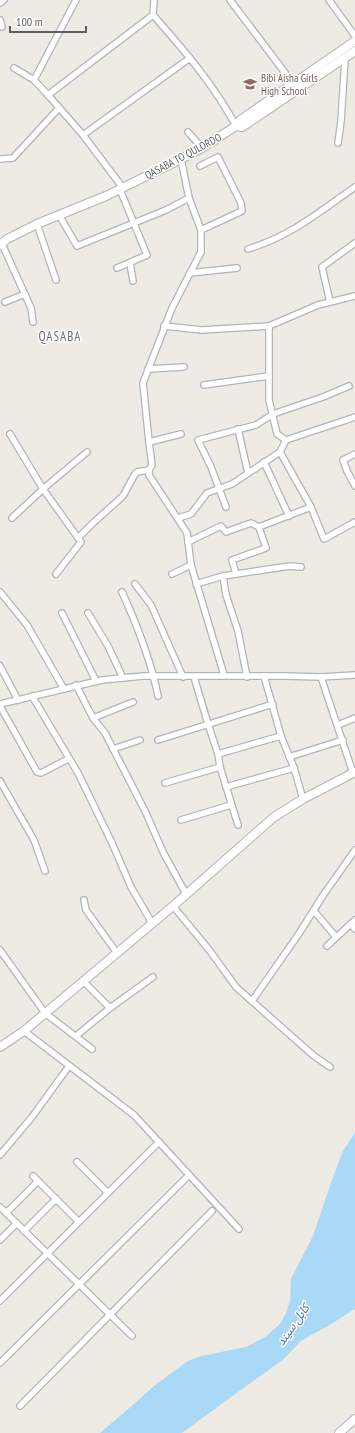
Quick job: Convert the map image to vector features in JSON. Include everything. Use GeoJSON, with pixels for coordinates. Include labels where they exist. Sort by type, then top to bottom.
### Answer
{"type":"FeatureCollection","features":[{"type":"Feature","properties":{"kind":"street"},"geometry":{"type":"LineString","coordinates":[[0,3],[4,0]]}},
{"type":"Feature","properties":{"kind":"street"},"geometry":{"type":"LineString","coordinates":[[34,80],[76,0]]}},
{"type":"Feature","properties":{"kind":"street"},"geometry":{"type":"LineString","coordinates":[[154,0],[153,15],[190,58],[236,126]]}},
{"type":"Feature","properties":{"kind":"street"},"geometry":{"type":"LineString","coordinates":[[230,0],[295,87],[355,41]]}},
{"type":"Feature","properties":{"kind":"street"},"geometry":{"type":"LineString","coordinates":[[329,0],[355,36]]}},
{"type":"Feature","properties":{"kind":"street"},"geometry":{"type":"LineString","coordinates":[[48,95],[153,15]]}},
{"type":"Feature","properties":{"kind":"street"},"geometry":{"type":"LineString","coordinates":[[0,20],[2,27]]}},
{"type":"Feature","properties":{"kind":"street","name":"QASABA TO QULORDO"},"geometry":{"type":"LineString","coordinates":[[1,244],[7,239],[37,224],[122,188],[181,159],[202,148],[236,126],[242,127],[295,87],[355,52]]}},
{"type":"Feature","properties":{"kind":"street"},"geometry":{"type":"LineString","coordinates":[[83,135],[190,58]]}},
{"type":"Feature","properties":{"kind":"street"},"geometry":{"type":"LineString","coordinates":[[338,143],[345,59]]}},
{"type":"Feature","properties":{"kind":"street"},"geometry":{"type":"LineString","coordinates":[[14,68],[34,80],[48,95],[83,135],[122,188],[121,192],[147,254],[117,268]]}},
{"type":"Feature","properties":{"kind":"street"},"geometry":{"type":"LineString","coordinates":[[0,159],[13,158],[59,108]]}},
{"type":"Feature","properties":{"kind":"street"},"geometry":{"type":"LineString","coordinates":[[188,132],[202,148]]}},
{"type":"Feature","properties":{"kind":"street"},"geometry":{"type":"LineString","coordinates":[[200,166],[218,157],[241,203],[242,212],[201,230]]}},
{"type":"Feature","properties":{"kind":"street"},"geometry":{"type":"LineString","coordinates":[[181,159],[189,198],[201,230],[201,252],[164,326],[143,383],[152,465],[149,470],[149,475],[187,533],[190,565],[224,675]]}},
{"type":"Feature","properties":{"kind":"street"},"geometry":{"type":"LineString","coordinates":[[248,249],[263,245],[298,228],[355,187]]}},
{"type":"Feature","properties":{"kind":"street"},"geometry":{"type":"LineString","coordinates":[[59,215],[77,246],[134,223],[189,198]]}},
{"type":"Feature","properties":{"kind":"street"},"geometry":{"type":"LineString","coordinates":[[37,224],[56,280]]}},
{"type":"Feature","properties":{"kind":"street"},"geometry":{"type":"LineString","coordinates":[[330,302],[322,267],[355,243]]}},
{"type":"Feature","properties":{"kind":"street"},"geometry":{"type":"LineString","coordinates":[[1,244],[31,308],[33,322]]}},
{"type":"Feature","properties":{"kind":"street"},"geometry":{"type":"LineString","coordinates":[[130,263],[133,281]]}},
{"type":"Feature","properties":{"kind":"street"},"geometry":{"type":"LineString","coordinates":[[190,273],[237,268]]}},
{"type":"Feature","properties":{"kind":"street"},"geometry":{"type":"LineString","coordinates":[[4,302],[25,294]]}},
{"type":"Feature","properties":{"kind":"street"},"geometry":{"type":"LineString","coordinates":[[164,326],[202,330],[269,326],[330,302],[355,296]]}},
{"type":"Feature","properties":{"kind":"street"},"geometry":{"type":"LineString","coordinates":[[269,326],[269,400],[277,434],[286,440]]}},
{"type":"Feature","properties":{"kind":"street"},"geometry":{"type":"LineString","coordinates":[[148,369],[184,367]]}},
{"type":"Feature","properties":{"kind":"street"},"geometry":{"type":"LineString","coordinates":[[204,384],[269,376]]}},
{"type":"Feature","properties":{"kind":"street"},"geometry":{"type":"LineString","coordinates":[[226,507],[211,467],[198,440],[256,425],[273,414],[323,398],[348,386]]}},
{"type":"Feature","properties":{"kind":"street"},"geometry":{"type":"LineString","coordinates":[[178,518],[191,514],[207,493],[232,484],[280,452],[286,440],[355,417]]}},
{"type":"Feature","properties":{"kind":"street"},"geometry":{"type":"LineString","coordinates":[[238,429],[248,473]]}},
{"type":"Feature","properties":{"kind":"street"},"geometry":{"type":"LineString","coordinates":[[10,434],[43,489],[81,543],[56,574]]}},
{"type":"Feature","properties":{"kind":"street"},"geometry":{"type":"LineString","coordinates":[[149,442],[181,434]]}},
{"type":"Feature","properties":{"kind":"street"},"geometry":{"type":"LineString","coordinates":[[12,518],[43,489],[87,452]]}},
{"type":"Feature","properties":{"kind":"street"},"geometry":{"type":"LineString","coordinates":[[280,452],[311,507],[324,539],[355,522]]}},
{"type":"Feature","properties":{"kind":"street"},"geometry":{"type":"LineString","coordinates":[[355,454],[343,460],[347,472],[355,486]]}},
{"type":"Feature","properties":{"kind":"street"},"geometry":{"type":"LineString","coordinates":[[264,462],[289,516]]}},
{"type":"Feature","properties":{"kind":"street"},"geometry":{"type":"LineString","coordinates":[[78,538],[93,522],[123,496],[135,474],[149,470]]}},
{"type":"Feature","properties":{"kind":"street"},"geometry":{"type":"LineString","coordinates":[[259,527],[311,507]]}},
{"type":"Feature","properties":{"kind":"street"},"geometry":{"type":"LineString","coordinates":[[188,542],[221,526],[226,532],[251,523],[259,527],[266,548],[232,560],[236,574]]}},
{"type":"Feature","properties":{"kind":"street"},"geometry":{"type":"LineString","coordinates":[[172,574],[190,565]]}},
{"type":"Feature","properties":{"kind":"street"},"geometry":{"type":"LineString","coordinates":[[196,584],[223,576],[290,566],[301,566]]}},
{"type":"Feature","properties":{"kind":"street"},"geometry":{"type":"LineString","coordinates":[[223,576],[226,595],[238,631],[247,676]]}},
{"type":"Feature","properties":{"kind":"street"},"geometry":{"type":"LineString","coordinates":[[135,584],[151,605],[182,677]]}},
{"type":"Feature","properties":{"kind":"street"},"geometry":{"type":"LineString","coordinates":[[0,592],[27,625],[64,689]]}},
{"type":"Feature","properties":{"kind":"street"},"geometry":{"type":"LineString","coordinates":[[122,592],[134,620],[154,677],[158,696]]}},
{"type":"Feature","properties":{"kind":"street"},"geometry":{"type":"LineString","coordinates":[[62,613],[96,681]]}},
{"type":"Feature","properties":{"kind":"street"},"geometry":{"type":"LineString","coordinates":[[88,613],[108,646],[123,678]]}},
{"type":"Feature","properties":{"kind":"street"},"geometry":{"type":"LineString","coordinates":[[0,666],[18,700]]}},
{"type":"Feature","properties":{"kind":"street"},"geometry":{"type":"LineString","coordinates":[[68,759],[41,773],[37,772],[0,705],[76,685],[96,681],[143,676],[194,677],[224,675],[321,677],[355,675]]}},
{"type":"Feature","properties":{"kind":"street"},"geometry":{"type":"LineString","coordinates":[[264,676],[281,736],[294,768],[303,799]]}},
{"type":"Feature","properties":{"kind":"street"},"geometry":{"type":"LineString","coordinates":[[194,677],[218,754],[220,767],[238,826]]}},
{"type":"Feature","properties":{"kind":"street"},"geometry":{"type":"LineString","coordinates":[[2,1044],[24,1031],[116,952],[173,906],[274,817],[303,799],[354,773],[321,677]]}},
{"type":"Feature","properties":{"kind":"street"},"geometry":{"type":"LineString","coordinates":[[76,685],[93,718],[105,732],[146,813],[163,852],[186,894]]}},
{"type":"Feature","properties":{"kind":"street"},"geometry":{"type":"LineString","coordinates":[[32,696],[68,759],[78,773],[112,843],[131,887],[152,923]]}},
{"type":"Feature","properties":{"kind":"street"},"geometry":{"type":"LineString","coordinates":[[93,718],[133,702]]}},
{"type":"Feature","properties":{"kind":"street"},"geometry":{"type":"LineString","coordinates":[[158,740],[273,704]]}},
{"type":"Feature","properties":{"kind":"street"},"geometry":{"type":"LineString","coordinates":[[338,725],[355,718]]}},
{"type":"Feature","properties":{"kind":"street"},"geometry":{"type":"LineString","coordinates":[[218,754],[281,736]]}},
{"type":"Feature","properties":{"kind":"street"},"geometry":{"type":"LineString","coordinates":[[113,749],[140,740]]}},
{"type":"Feature","properties":{"kind":"street"},"geometry":{"type":"LineString","coordinates":[[289,757],[343,740]]}},
{"type":"Feature","properties":{"kind":"street"},"geometry":{"type":"LineString","coordinates":[[165,783],[220,767]]}},
{"type":"Feature","properties":{"kind":"street"},"geometry":{"type":"LineString","coordinates":[[226,787],[294,768]]}},
{"type":"Feature","properties":{"kind":"street"},"geometry":{"type":"LineString","coordinates":[[0,781],[34,840],[45,871]]}},
{"type":"Feature","properties":{"kind":"street"},"geometry":{"type":"LineString","coordinates":[[181,820],[231,805]]}},
{"type":"Feature","properties":{"kind":"street"},"geometry":{"type":"LineString","coordinates":[[252,1001],[355,850]]}},
{"type":"Feature","properties":{"kind":"street"},"geometry":{"type":"LineString","coordinates":[[84,900],[86,910],[116,952]]}},
{"type":"Feature","properties":{"kind":"street"},"geometry":{"type":"LineString","coordinates":[[173,906],[210,951],[236,987],[314,1056],[330,1067]]}},
{"type":"Feature","properties":{"kind":"street"},"geometry":{"type":"LineString","coordinates":[[314,911],[336,937]]}},
{"type":"Feature","properties":{"kind":"street"},"geometry":{"type":"LineString","coordinates":[[327,946],[336,937],[354,924]]}},
{"type":"Feature","properties":{"kind":"street"},"geometry":{"type":"LineString","coordinates":[[0,950],[45,1013],[92,1049]]}},
{"type":"Feature","properties":{"kind":"street"},"geometry":{"type":"LineString","coordinates":[[76,1036],[153,976]]}},
{"type":"Feature","properties":{"kind":"street"},"geometry":{"type":"LineString","coordinates":[[83,981],[110,1008]]}},
{"type":"Feature","properties":{"kind":"street"},"geometry":{"type":"LineString","coordinates":[[24,1031],[134,1115],[239,1228]]}},
{"type":"Feature","properties":{"kind":"street"},"geometry":{"type":"LineString","coordinates":[[0,1155],[32,1117],[69,1066]]}},
{"type":"Feature","properties":{"kind":"street"},"geometry":{"type":"LineString","coordinates":[[0,1301],[159,1142]]}},
{"type":"Feature","properties":{"kind":"street"},"geometry":{"type":"LineString","coordinates":[[77,1162],[108,1193]]}},
{"type":"Feature","properties":{"kind":"street"},"geometry":{"type":"LineString","coordinates":[[0,1363],[189,1175]]}},
{"type":"Feature","properties":{"kind":"street"},"geometry":{"type":"LineString","coordinates":[[33,1176],[79,1222]]}},
{"type":"Feature","properties":{"kind":"street"},"geometry":{"type":"LineString","coordinates":[[6,1213],[38,1181]]}},
{"type":"Feature","properties":{"kind":"street"},"geometry":{"type":"LineString","coordinates":[[24,1231],[56,1199]]}},
{"type":"Feature","properties":{"kind":"street"},"geometry":{"type":"LineString","coordinates":[[0,1207],[132,1336]]}},
{"type":"Feature","properties":{"kind":"street"},"geometry":{"type":"LineString","coordinates":[[20,1406],[212,1211]]}},
{"type":"Feature","properties":{"kind":"street"},"geometry":{"type":"LineString","coordinates":[[0,1240],[16,1224]]}},
{"type":"Feature","properties":{"kind":"street"},"geometry":{"type":"LineString","coordinates":[[339,1433],[355,1419]]}},
{"type":"Feature","properties":{"kind":"water","name":"کابل سيند"},"geometry":{"type":"Polygon","coordinates":[[[355,1133],[355,1309],[301,1341],[284,1359],[182,1433],[100,1433],[155,1385],[188,1361],[201,1356],[246,1347],[265,1337],[280,1324],[290,1301],[291,1279],[313,1236],[343,1151],[355,1133]]]}},
{"type":"Feature","properties":{"kind":"pier"},"geometry":{"type":"Polygon","coordinates":[[[355,1309],[355,1312],[302,1343],[286,1360],[185,1433],[182,1433],[284,1359],[301,1341],[355,1309]]]}},
{"type":"Feature","properties":{"kind":"place","name":"Bibi Aisha Girls High School"},"geometry":{"type":"Point","coordinates":[250,84]}},
{"type":"Feature","properties":{"kind":"district","name":"QASABA"},"geometry":{"type":"Point","coordinates":[60,336]}}]}
